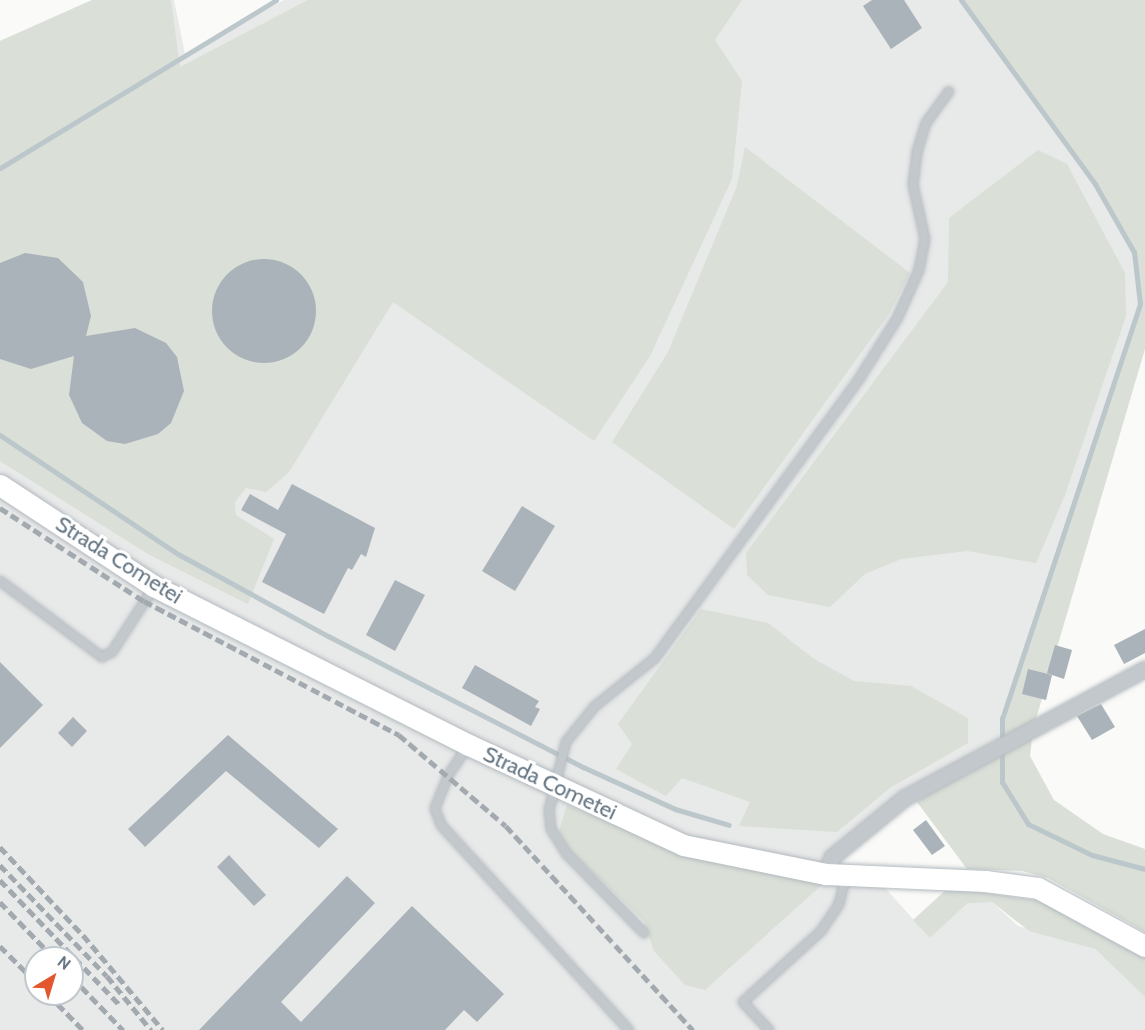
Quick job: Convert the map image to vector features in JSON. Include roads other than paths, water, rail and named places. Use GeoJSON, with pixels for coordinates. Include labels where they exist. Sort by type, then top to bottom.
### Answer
{"type":"FeatureCollection","features":[{"type":"Feature","properties":{"kind":"street","name":"Strada Cometei"},"geometry":{"type":"LineString","coordinates":[[0,485],[154,586],[469,745],[683,845],[836,874],[1038,888],[1088,911],[1145,946]]}},
{"type":"Feature","properties":{"kind":"street"},"geometry":{"type":"LineString","coordinates":[[836,874],[832,857],[904,798],[966,762],[1145,669]]}},
{"type":"Feature","properties":{"kind":"lane"},"geometry":{"type":"LineString","coordinates":[[644,933],[566,853],[551,829],[549,810],[566,742],[594,707],[655,658],[859,380],[897,319],[919,270],[925,239],[913,185],[917,152],[927,123],[949,91]]}},
{"type":"Feature","properties":{"kind":"lane"},"geometry":{"type":"LineString","coordinates":[[0,581],[102,657],[112,652],[154,586]]}},
{"type":"Feature","properties":{"kind":"lane"},"geometry":{"type":"LineString","coordinates":[[469,745],[448,776],[435,809],[441,825],[629,1030]]}},
{"type":"Feature","properties":{"kind":"lane"},"geometry":{"type":"LineString","coordinates":[[769,1030],[743,1002],[831,918],[836,874]]}},
{"type":"Feature","properties":{"kind":"waterway"},"geometry":{"type":"LineString","coordinates":[[0,168],[276,0]]}},
{"type":"Feature","properties":{"kind":"waterway"},"geometry":{"type":"LineString","coordinates":[[961,0],[1095,184],[1134,252],[1140,304],[1002,718],[1002,782],[1028,824],[1092,855],[1145,869]]}},
{"type":"Feature","properties":{"kind":"waterway"},"geometry":{"type":"LineString","coordinates":[[0,435],[178,554],[328,636],[583,767],[675,809],[729,825]]}},
{"type":"Feature","properties":{"kind":"railway"},"geometry":{"type":"LineString","coordinates":[[0,508],[144,601],[399,735],[506,826],[693,1030]]}},
{"type":"Feature","properties":{"kind":"railway"},"geometry":{"type":"LineString","coordinates":[[0,847],[83,935],[163,1030]]}},
{"type":"Feature","properties":{"kind":"railway"},"geometry":{"type":"LineString","coordinates":[[0,865],[107,976],[151,1030]]}},
{"type":"Feature","properties":{"kind":"railway"},"geometry":{"type":"LineString","coordinates":[[0,880],[121,1006]]}},
{"type":"Feature","properties":{"kind":"railway"},"geometry":{"type":"LineString","coordinates":[[0,902],[42,946]]}},
{"type":"Feature","properties":{"kind":"railway"},"geometry":{"type":"LineString","coordinates":[[0,946],[24,970]]}},
{"type":"Feature","properties":{"kind":"railway"},"geometry":{"type":"LineString","coordinates":[[84,989],[123,1030]]}},
{"type":"Feature","properties":{"kind":"railway"},"geometry":{"type":"LineString","coordinates":[[60,1006],[83,1030]]}}]}
